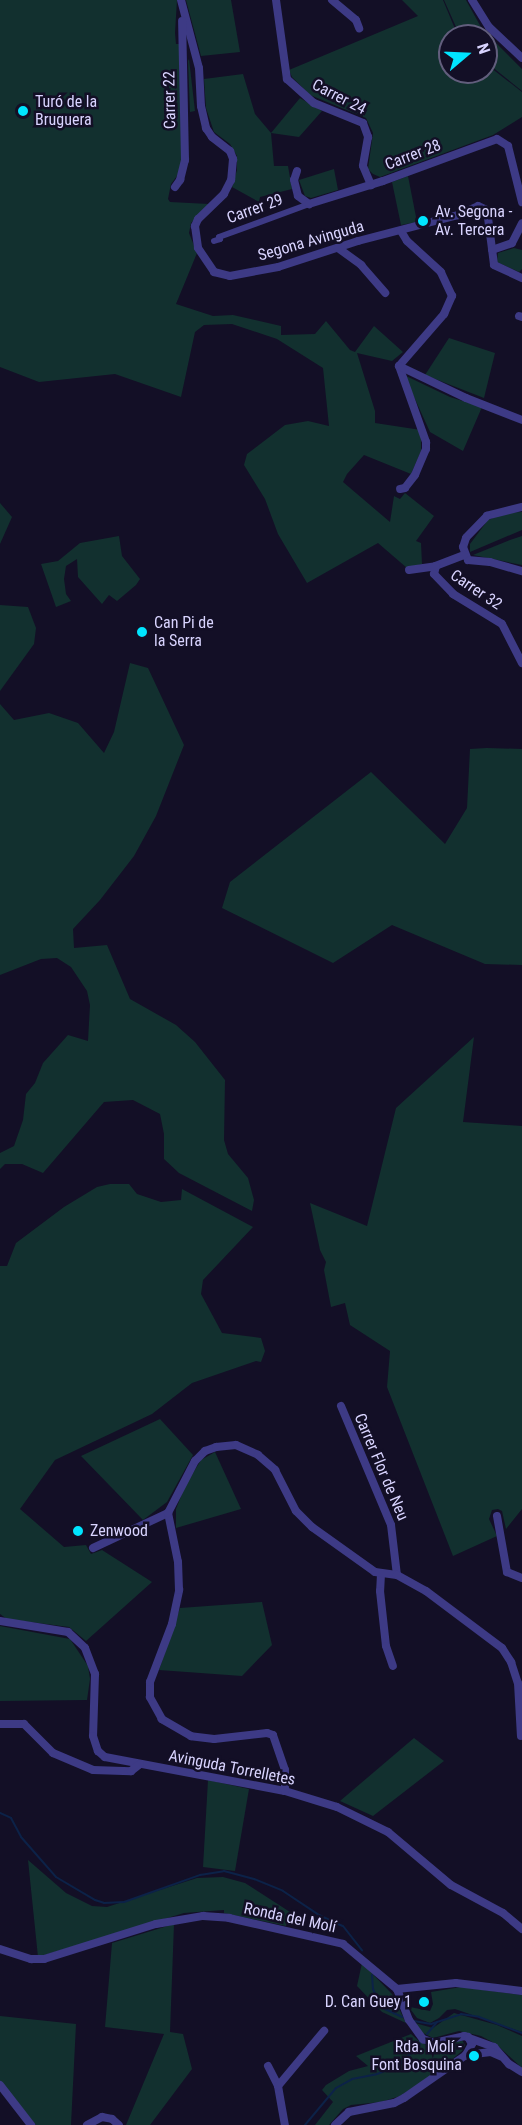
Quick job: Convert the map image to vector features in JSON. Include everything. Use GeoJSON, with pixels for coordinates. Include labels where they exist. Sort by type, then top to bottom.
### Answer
{"type":"FeatureCollection","features":[{"type":"Feature","properties":{"kind":"street","name":"Segona Avinguda"},"geometry":{"type":"LineString","coordinates":[[181,0],[182,11],[199,68],[201,106],[206,128],[212,137],[232,153],[234,164],[231,180],[224,194],[198,219],[195,226],[196,243],[206,263],[220,276],[237,275],[289,264],[458,215],[478,206],[487,210],[494,265],[522,278]]}},
{"type":"Feature","properties":{"kind":"street","name":"Carrer 24"},"geometry":{"type":"LineString","coordinates":[[276,0],[287,79],[314,103],[363,123],[368,137],[363,166],[371,185]]}},
{"type":"Feature","properties":{"kind":"street"},"geometry":{"type":"LineString","coordinates":[[332,0],[356,20],[359,28]]}},
{"type":"Feature","properties":{"kind":"street"},"geometry":{"type":"LineString","coordinates":[[472,0],[489,27],[522,58]]}},
{"type":"Feature","properties":{"kind":"street","name":"Carrer 22"},"geometry":{"type":"LineString","coordinates":[[175,187],[183,171],[185,153],[182,11]]}},
{"type":"Feature","properties":{"kind":"street","name":"Carrer 28"},"geometry":{"type":"LineString","coordinates":[[309,204],[371,185],[496,139],[508,146],[522,202]]}},
{"type":"Feature","properties":{"kind":"street"},"geometry":{"type":"LineString","coordinates":[[297,171],[294,180],[298,196],[309,204]]}},
{"type":"Feature","properties":{"kind":"street","name":"Carrer 29"},"geometry":{"type":"LineString","coordinates":[[214,241],[220,239],[219,237],[309,204]]}},
{"type":"Feature","properties":{"kind":"street"},"geometry":{"type":"LineString","coordinates":[[492,250],[512,243],[522,223]]}},
{"type":"Feature","properties":{"kind":"street"},"geometry":{"type":"LineString","coordinates":[[399,366],[444,314],[452,296],[441,272],[407,242],[400,231]]}},
{"type":"Feature","properties":{"kind":"street"},"geometry":{"type":"LineString","coordinates":[[338,248],[361,265],[385,293]]}},
{"type":"Feature","properties":{"kind":"street"},"geometry":{"type":"LineString","coordinates":[[399,366],[466,398],[522,420]]}},
{"type":"Feature","properties":{"kind":"street"},"geometry":{"type":"LineString","coordinates":[[399,366],[426,441],[426,449],[415,475],[405,488],[400,489]]}},
{"type":"Feature","properties":{"kind":"street"},"geometry":{"type":"LineString","coordinates":[[522,507],[503,509],[487,516],[466,538],[463,547],[464,555],[472,562],[490,562],[522,571]]}},
{"type":"Feature","properties":{"kind":"street","name":"Carrer 32"},"geometry":{"type":"LineString","coordinates":[[464,555],[436,566],[434,574],[441,584],[502,624],[522,663]]}},
{"type":"Feature","properties":{"kind":"street"},"geometry":{"type":"LineString","coordinates":[[409,570],[436,566]]}},
{"type":"Feature","properties":{"kind":"street","name":"Carrer Flor de Neu"},"geometry":{"type":"LineString","coordinates":[[341,1406],[391,1525],[397,1575]]}},
{"type":"Feature","properties":{"kind":"street"},"geometry":{"type":"LineString","coordinates":[[285,1791],[285,1770],[273,1735],[267,1733],[214,1739],[191,1736],[164,1721],[151,1702],[150,1682],[172,1624],[179,1590],[178,1562],[168,1513],[185,1477],[200,1455],[216,1447],[236,1445],[258,1455],[275,1470],[293,1506],[307,1522],[381,1574],[397,1575],[426,1591],[504,1650],[514,1670],[519,1688],[521,1736]]}},
{"type":"Feature","properties":{"kind":"street"},"geometry":{"type":"LineString","coordinates":[[93,1548],[168,1513]]}},
{"type":"Feature","properties":{"kind":"street"},"geometry":{"type":"LineString","coordinates":[[497,1516],[507,1572],[522,1578]]}},
{"type":"Feature","properties":{"kind":"street"},"geometry":{"type":"LineString","coordinates":[[381,1574],[380,1591],[386,1646],[393,1666]]}},
{"type":"Feature","properties":{"kind":"street","name":"Avinguda Torrelletes"},"geometry":{"type":"LineString","coordinates":[[0,1621],[68,1632],[85,1648],[95,1674],[92,1728],[98,1751],[114,1760],[285,1791],[337,1807],[382,1828],[451,1885],[503,1913],[522,1929]]}},
{"type":"Feature","properties":{"kind":"street"},"geometry":{"type":"LineString","coordinates":[[0,1724],[24,1724],[52,1753],[93,1770],[131,1771],[140,1764]]}},
{"type":"Feature","properties":{"kind":"street","name":"Ronda del Molí"},"geometry":{"type":"LineString","coordinates":[[0,1949],[38,1960],[176,1918],[216,1916],[336,1940],[372,1966],[397,1989],[409,2020],[423,2039],[434,2043],[468,2037]]}},
{"type":"Feature","properties":{"kind":"street"},"geometry":{"type":"LineString","coordinates":[[397,1989],[456,1983],[522,1990]]}},
{"type":"Feature","properties":{"kind":"street"},"geometry":{"type":"LineString","coordinates":[[278,2086],[324,2031]]}},
{"type":"Feature","properties":{"kind":"street"},"geometry":{"type":"LineString","coordinates":[[335,2125],[348,2112],[394,2103],[404,2098],[466,2055],[472,2047],[468,2037]]}},
{"type":"Feature","properties":{"kind":"street"},"geometry":{"type":"LineString","coordinates":[[468,2037],[495,2047],[504,2058],[522,2072]]}},
{"type":"Feature","properties":{"kind":"street"},"geometry":{"type":"LineString","coordinates":[[466,2055],[491,2052],[504,2058]]}},
{"type":"Feature","properties":{"kind":"street"},"geometry":{"type":"LineString","coordinates":[[268,2066],[278,2086],[285,2125]]}},
{"type":"Feature","properties":{"kind":"street"},"geometry":{"type":"LineString","coordinates":[[0,2085],[31,2125]]}},
{"type":"Feature","properties":{"kind":"street"},"geometry":{"type":"LineString","coordinates":[[87,2125],[102,2117],[112,2119],[119,2125]]}},
{"type":"Feature","properties":{"kind":"green space"},"geometry":{"type":"Polygon","coordinates":[[[0,0],[177,0],[175,33],[176,44],[179,44],[182,156],[180,172],[171,184],[168,199],[170,202],[209,204],[191,223],[189,233],[197,253],[176,304],[213,316],[233,315],[281,326],[281,335],[315,334],[326,321],[350,350],[355,352],[374,326],[403,352],[392,361],[357,353],[375,411],[375,423],[421,430],[421,451],[411,474],[364,455],[343,482],[390,522],[394,496],[400,499],[405,493],[434,516],[416,541],[421,543],[422,564],[407,568],[378,543],[307,583],[278,534],[265,499],[244,465],[247,454],[285,425],[308,421],[329,426],[323,368],[277,339],[232,324],[204,325],[195,332],[181,397],[115,374],[39,382],[0,367],[0,0]]]}},
{"type":"Feature","properties":{"kind":"green space"},"geometry":{"type":"Polygon","coordinates":[[[186,0],[231,0],[240,52],[201,56],[186,0]]]}},
{"type":"Feature","properties":{"kind":"green space"},"geometry":{"type":"Polygon","coordinates":[[[402,0],[443,0],[453,24],[438,24],[438,84],[498,84],[498,73],[522,92],[522,117],[493,135],[380,177],[368,169],[373,133],[366,118],[310,95],[292,77],[289,70],[418,16],[402,0]]]}},
{"type":"Feature","properties":{"kind":"green space"},"geometry":{"type":"Polygon","coordinates":[[[444,0],[466,0],[479,24],[455,24],[444,0]]]}},
{"type":"Feature","properties":{"kind":"green space"},"geometry":{"type":"Polygon","coordinates":[[[498,45],[522,69],[522,91],[498,72],[498,45]]]}},
{"type":"Feature","properties":{"kind":"green space"},"geometry":{"type":"Polygon","coordinates":[[[189,59],[195,111],[190,112],[188,61],[189,59]]]}},
{"type":"Feature","properties":{"kind":"green space"},"geometry":{"type":"Polygon","coordinates":[[[243,74],[255,114],[271,133],[274,166],[288,166],[292,189],[260,197],[259,202],[232,187],[237,170],[237,156],[230,144],[214,132],[206,108],[204,79],[243,74]]]}},
{"type":"Feature","properties":{"kind":"green space"},"geometry":{"type":"Polygon","coordinates":[[[300,98],[322,111],[299,137],[271,133],[300,98]]]}},
{"type":"Feature","properties":{"kind":"green space"},"geometry":{"type":"Polygon","coordinates":[[[334,169],[338,190],[311,198],[305,196],[299,180],[334,169]]]}},
{"type":"Feature","properties":{"kind":"green space"},"geometry":{"type":"Polygon","coordinates":[[[408,176],[417,222],[401,225],[392,182],[408,176]]]}},
{"type":"Feature","properties":{"kind":"green space"},"geometry":{"type":"Polygon","coordinates":[[[514,248],[522,250],[522,269],[519,272],[497,262],[498,253],[514,248]]]}},
{"type":"Feature","properties":{"kind":"green space"},"geometry":{"type":"Polygon","coordinates":[[[449,338],[495,353],[484,398],[425,375],[449,338]]]}},
{"type":"Feature","properties":{"kind":"green space"},"geometry":{"type":"Polygon","coordinates":[[[404,375],[450,397],[482,407],[463,451],[430,432],[404,375]]]}},
{"type":"Feature","properties":{"kind":"green space"},"geometry":{"type":"Polygon","coordinates":[[[0,503],[12,517],[0,544],[0,503]]]}},
{"type":"Feature","properties":{"kind":"green space"},"geometry":{"type":"Polygon","coordinates":[[[522,512],[522,530],[470,552],[470,544],[488,520],[505,513],[522,512]]]}},
{"type":"Feature","properties":{"kind":"green space"},"geometry":{"type":"Polygon","coordinates":[[[119,536],[122,556],[140,579],[136,585],[117,601],[109,595],[102,604],[78,577],[77,559],[66,566],[64,579],[66,594],[71,601],[56,607],[41,564],[58,561],[80,543],[119,536]]]}},
{"type":"Feature","properties":{"kind":"green space"},"geometry":{"type":"Polygon","coordinates":[[[522,536],[522,565],[473,555],[510,540],[522,536]]]}},
{"type":"Feature","properties":{"kind":"green space"},"geometry":{"type":"Polygon","coordinates":[[[0,605],[28,607],[36,628],[34,644],[0,691],[0,605]]]}},
{"type":"Feature","properties":{"kind":"green space"},"geometry":{"type":"Polygon","coordinates":[[[130,663],[148,668],[184,745],[156,816],[134,856],[100,900],[73,929],[74,948],[107,945],[130,999],[176,1025],[195,1042],[225,1080],[224,1140],[228,1154],[248,1178],[254,1200],[252,1211],[179,1173],[164,1159],[164,1134],[160,1114],[133,1100],[104,1102],[43,1173],[22,1164],[5,1164],[0,1169],[0,1153],[14,1146],[23,1120],[26,1094],[35,1083],[43,1063],[68,1035],[88,1041],[90,1005],[87,991],[71,967],[57,958],[41,959],[0,975],[0,704],[14,720],[49,713],[78,723],[104,753],[114,732],[130,663]]]}},
{"type":"Feature","properties":{"kind":"green space"},"geometry":{"type":"Polygon","coordinates":[[[470,749],[522,749],[522,965],[485,964],[392,925],[333,963],[222,908],[230,882],[371,772],[445,844],[467,808],[470,749]]]}},
{"type":"Feature","properties":{"kind":"green space"},"geometry":{"type":"Polygon","coordinates":[[[474,1037],[463,1122],[522,1126],[522,1509],[506,1529],[502,1511],[492,1510],[489,1519],[497,1536],[453,1556],[387,1387],[390,1351],[350,1325],[345,1303],[331,1307],[324,1270],[326,1262],[320,1250],[310,1203],[367,1226],[396,1108],[474,1037]]]}},
{"type":"Feature","properties":{"kind":"green space"},"geometry":{"type":"Polygon","coordinates":[[[129,1184],[137,1194],[161,1202],[181,1200],[182,1189],[253,1227],[203,1280],[201,1294],[222,1333],[261,1338],[265,1351],[261,1362],[256,1361],[192,1383],[152,1414],[55,1460],[20,1509],[64,1547],[86,1545],[91,1554],[102,1550],[152,1582],[86,1641],[69,1627],[7,1619],[0,1614],[0,1266],[7,1266],[16,1243],[64,1207],[97,1187],[129,1184]]]}},
{"type":"Feature","properties":{"kind":"green space"},"geometry":{"type":"Polygon","coordinates":[[[160,1419],[193,1455],[167,1502],[143,1520],[81,1456],[160,1419]]]}},
{"type":"Feature","properties":{"kind":"green space"},"geometry":{"type":"Polygon","coordinates":[[[215,1452],[241,1509],[176,1528],[176,1509],[185,1486],[201,1460],[215,1452]]]}},
{"type":"Feature","properties":{"kind":"green space"},"geometry":{"type":"Polygon","coordinates":[[[262,1602],[272,1645],[242,1676],[159,1670],[180,1608],[262,1602]]]}},
{"type":"Feature","properties":{"kind":"green space"},"geometry":{"type":"Polygon","coordinates":[[[0,1626],[70,1639],[88,1666],[90,1679],[87,1700],[0,1701],[0,1626]]]}},
{"type":"Feature","properties":{"kind":"green space"},"geometry":{"type":"Polygon","coordinates":[[[414,1738],[444,1761],[373,1816],[340,1801],[414,1738]]]}},
{"type":"Feature","properties":{"kind":"green space"},"geometry":{"type":"Polygon","coordinates":[[[208,1780],[249,1789],[235,1871],[203,1867],[208,1780]]]}},
{"type":"Feature","properties":{"kind":"green space"},"geometry":{"type":"Polygon","coordinates":[[[28,1860],[66,1893],[92,1906],[107,1907],[197,1878],[223,1877],[245,1883],[290,1912],[286,1926],[224,1913],[224,1910],[184,1913],[38,1957],[28,1860]]]}},
{"type":"Feature","properties":{"kind":"green space"},"geometry":{"type":"Polygon","coordinates":[[[174,1924],[170,2032],[183,2034],[192,2069],[150,2125],[126,2125],[164,2034],[105,2027],[112,1943],[174,1924]]]}},
{"type":"Feature","properties":{"kind":"green space"},"geometry":{"type":"Polygon","coordinates":[[[362,1963],[392,1994],[406,2023],[382,2012],[357,1986],[362,1963]]]}},
{"type":"Feature","properties":{"kind":"green space"},"geometry":{"type":"Polygon","coordinates":[[[461,1987],[522,1995],[522,2032],[455,2009],[447,2010],[430,2023],[417,2018],[411,2010],[410,2007],[430,2011],[433,2004],[431,1992],[461,1987]]]}},
{"type":"Feature","properties":{"kind":"green space"},"geometry":{"type":"Polygon","coordinates":[[[454,2013],[497,2025],[522,2036],[522,2068],[496,2044],[481,2036],[459,2031],[433,2038],[421,2032],[415,2023],[433,2028],[454,2013]]]}},
{"type":"Feature","properties":{"kind":"green space"},"geometry":{"type":"Polygon","coordinates":[[[0,2016],[76,2024],[71,2125],[36,2125],[0,2081],[0,2016]]]}},
{"type":"Feature","properties":{"kind":"green space"},"geometry":{"type":"Polygon","coordinates":[[[411,2034],[420,2042],[431,2047],[462,2040],[465,2045],[462,2051],[437,2072],[400,2096],[381,2102],[351,2105],[343,2109],[329,2125],[315,2125],[333,2102],[322,2090],[326,2085],[349,2071],[368,2066],[356,2056],[411,2034]]]}},
{"type":"Feature","properties":{"kind":"waterway"},"geometry":{"type":"LineString","coordinates":[[0,1813],[11,1818],[21,1837],[56,1877],[95,1900],[104,1903],[124,1902],[200,1875],[224,1871],[254,1879],[283,1891],[319,1915],[343,1926],[362,1950]]}},
{"type":"Feature","properties":{"kind":"waterway"},"geometry":{"type":"LineString","coordinates":[[372,1975],[373,1989],[378,2001],[385,2009],[402,2017]]}},
{"type":"Feature","properties":{"kind":"waterway"},"geometry":{"type":"LineString","coordinates":[[414,2021],[431,2024],[461,2014],[479,2017],[522,2033]]}},
{"type":"Feature","properties":{"kind":"waterway"},"geometry":{"type":"LineString","coordinates":[[427,2034],[437,2022]]}},
{"type":"Feature","properties":{"kind":"waterway"},"geometry":{"type":"LineString","coordinates":[[305,2125],[336,2088],[352,2079],[377,2074],[398,2066],[420,2044]]}},
{"type":"Feature","properties":{"kind":"place","name":"Turó de la Bruguera"},"geometry":{"type":"Point","coordinates":[23,111]}},
{"type":"Feature","properties":{"kind":"place","name":"Av. Segona - Av. Tercera"},"geometry":{"type":"Point","coordinates":[423,221]}},
{"type":"Feature","properties":{"kind":"place","name":"Can Pi de la Serra"},"geometry":{"type":"Point","coordinates":[142,632]}},
{"type":"Feature","properties":{"kind":"place","name":"Zenwood"},"geometry":{"type":"Point","coordinates":[78,1531]}},
{"type":"Feature","properties":{"kind":"place","name":"D. Can Guey 1"},"geometry":{"type":"Point","coordinates":[424,2002]}},
{"type":"Feature","properties":{"kind":"place","name":"Rda. Molí - Font Bosquina"},"geometry":{"type":"Point","coordinates":[474,2056]}}]}
